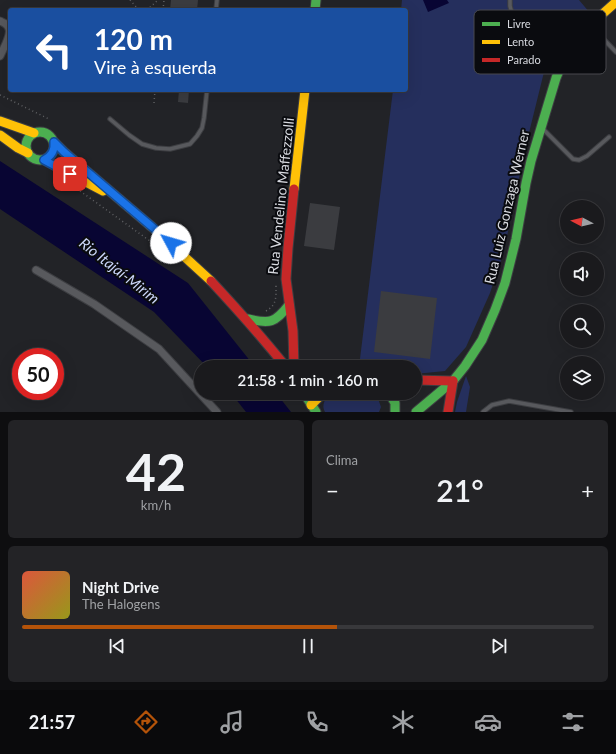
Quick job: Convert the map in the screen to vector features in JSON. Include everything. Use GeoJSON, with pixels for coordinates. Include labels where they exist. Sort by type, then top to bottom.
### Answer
{"type":"FeatureCollection","features":[{"type":"Feature","properties":{"kind":"main road","name":"Rua Luiz Gonzaga Werner"},"geometry":{"type":"LineString","coordinates":[[606,11],[616,2]]}},
{"type":"Feature","properties":{"kind":"main road","name":"Rua Luiz Gonzaga Werner"},"geometry":{"type":"LineString","coordinates":[[416,412],[453,381],[465,366],[482,340],[495,310],[505,283],[516,239],[531,161],[558,74]]}},
{"type":"Feature","properties":{"kind":"main road","name":"Rua Vendelino Maffezzolli"},"geometry":{"type":"LineString","coordinates":[[294,360],[293,331],[286,279],[305,92]]}},
{"type":"Feature","properties":{"kind":"main road"},"geometry":{"type":"LineString","coordinates":[[0,122],[34,133],[47,133],[64,152],[190,260],[216,285],[248,319],[281,360]]}},
{"type":"Feature","properties":{"kind":"main road"},"geometry":{"type":"LineString","coordinates":[[28,153],[26,147],[27,142],[30,136],[34,133]]}},
{"type":"Feature","properties":{"kind":"main road"},"geometry":{"type":"LineString","coordinates":[[0,135],[35,159],[44,160],[122,202]]}},
{"type":"Feature","properties":{"kind":"main road"},"geometry":{"type":"LineString","coordinates":[[44,160],[53,153],[55,146],[54,142]]}},
{"type":"Feature","properties":{"kind":"main road"},"geometry":{"type":"LineString","coordinates":[[248,319],[259,322],[275,320],[281,316],[289,305]]}},
{"type":"Feature","properties":{"kind":"main road"},"geometry":{"type":"LineString","coordinates":[[422,380],[453,381],[448,412]]}},
{"type":"Feature","properties":{"kind":"main road"},"geometry":{"type":"LineString","coordinates":[[308,400],[314,409],[319,400]]}},
{"type":"Feature","properties":{"kind":"main road"},"geometry":{"type":"LineString","coordinates":[[393,400],[395,403],[395,412]]}},
{"type":"Feature","properties":{"kind":"street"},"geometry":{"type":"LineString","coordinates":[[0,20],[8,27]]}},
{"type":"Feature","properties":{"kind":"street"},"geometry":{"type":"LineString","coordinates":[[0,56],[8,38]]}},
{"type":"Feature","properties":{"kind":"street"},"geometry":{"type":"LineString","coordinates":[[36,270],[94,304],[159,349],[217,412]]}},
{"type":"Feature","properties":{"kind":"lane"},"geometry":{"type":"LineString","coordinates":[[510,0],[511,10]]}},
{"type":"Feature","properties":{"kind":"lane"},"geometry":{"type":"LineString","coordinates":[[606,42],[616,52]]}},
{"type":"Feature","properties":{"kind":"lane"},"geometry":{"type":"LineString","coordinates":[[110,119],[142,144],[156,148],[170,149],[190,144],[202,128],[207,92]]}},
{"type":"Feature","properties":{"kind":"lane"},"geometry":{"type":"LineString","coordinates":[[541,127],[573,159],[579,160],[587,156],[609,137]]}},
{"type":"Feature","properties":{"kind":"lane"},"geometry":{"type":"LineString","coordinates":[[483,412],[492,405],[509,401],[571,412]]}},
{"type":"Feature","properties":{"kind":"path"},"geometry":{"type":"LineString","coordinates":[[130,0],[137,8]]}},
{"type":"Feature","properties":{"kind":"path"},"geometry":{"type":"LineString","coordinates":[[149,8],[158,0]]}},
{"type":"Feature","properties":{"kind":"path"},"geometry":{"type":"LineString","coordinates":[[154,103],[155,92]]}},
{"type":"Feature","properties":{"kind":"path"},"geometry":{"type":"LineString","coordinates":[[0,95],[49,119]]}},
{"type":"Feature","properties":{"kind":"path"},"geometry":{"type":"LineString","coordinates":[[78,190],[150,241],[178,265]]}},
{"type":"Feature","properties":{"kind":"path"},"geometry":{"type":"LineString","coordinates":[[264,312],[272,308],[276,300],[276,283]]}},
{"type":"Feature","properties":{"kind":"shaded area"},"geometry":{"type":"Polygon","coordinates":[[[402,0],[579,0],[587,10],[474,10],[474,74],[544,74],[525,149],[504,251],[490,293],[466,347],[445,371],[422,373],[422,360],[360,360],[393,92],[408,92],[408,8],[401,8],[402,0]]]}},
{"type":"Feature","properties":{"kind":"shaded area"},"geometry":{"type":"Polygon","coordinates":[[[466,376],[470,387],[466,412],[455,412],[457,402],[466,376]]]}},
{"type":"Feature","properties":{"kind":"shaded area"},"geometry":{"type":"Polygon","coordinates":[[[326,400],[378,400],[381,407],[379,412],[325,412],[323,407],[326,400]]]}},
{"type":"Feature","properties":{"kind":"water"},"geometry":{"type":"Polygon","coordinates":[[[423,0],[447,0],[449,3],[428,12],[423,0]]]}},
{"type":"Feature","properties":{"kind":"water","name":"Rio Itajaí-Mirim"},"geometry":{"type":"Polygon","coordinates":[[[0,161],[188,283],[249,360],[200,360],[154,312],[0,209],[0,161]]]}},
{"type":"Feature","properties":{"kind":"water"},"geometry":{"type":"Polygon","coordinates":[[[237,400],[282,400],[291,412],[246,412],[237,400]]]}},
{"type":"Feature","properties":{"kind":"building"},"geometry":{"type":"Polygon","coordinates":[[[171,0],[198,0],[197,8],[170,8],[171,0]]]}},
{"type":"Feature","properties":{"kind":"building"},"geometry":{"type":"Polygon","coordinates":[[[179,92],[189,92],[188,103],[178,102],[179,92]]]}},
{"type":"Feature","properties":{"kind":"building"},"geometry":{"type":"Polygon","coordinates":[[[310,203],[340,207],[334,250],[304,246],[310,203]]]}},
{"type":"Feature","properties":{"kind":"building"},"geometry":{"type":"Polygon","coordinates":[[[381,291],[437,298],[430,359],[374,352],[381,291]]]}},
{"type":"Feature","properties":{"kind":"traffic: fast"},"geometry":{"type":"LineString","coordinates":[[315,8],[316,0]]}},
{"type":"Feature","properties":{"kind":"traffic: fast"},"geometry":{"type":"LineString","coordinates":[[416,412],[453,381],[465,366],[482,340],[495,310],[505,283],[516,239],[531,161],[558,74]]}},
{"type":"Feature","properties":{"kind":"traffic: fast"},"geometry":{"type":"LineString","coordinates":[[40,132],[50,136],[54,146],[50,156],[40,160],[30,156],[26,146],[30,136],[40,132]]}},
{"type":"Feature","properties":{"kind":"traffic: fast"},"geometry":{"type":"LineString","coordinates":[[248,319],[267,322],[272,321],[276,319],[289,305]]}},
{"type":"Feature","properties":{"kind":"traffic: fast"},"geometry":{"type":"LineString","coordinates":[[308,400],[316,412]]}},
{"type":"Feature","properties":{"kind":"traffic: fast"},"geometry":{"type":"LineString","coordinates":[[393,400],[395,403],[395,412]]}},
{"type":"Feature","properties":{"kind":"traffic: slow"},"geometry":{"type":"LineString","coordinates":[[606,11],[616,2]]}},
{"type":"Feature","properties":{"kind":"traffic: slow"},"geometry":{"type":"LineString","coordinates":[[294,189],[305,92]]}},
{"type":"Feature","properties":{"kind":"traffic: slow"},"geometry":{"type":"LineString","coordinates":[[0,121],[34,133]]}},
{"type":"Feature","properties":{"kind":"traffic: slow"},"geometry":{"type":"LineString","coordinates":[[0,135],[18,148],[28,153]]}},
{"type":"Feature","properties":{"kind":"traffic: slow"},"geometry":{"type":"LineString","coordinates":[[54,142],[152,227],[211,281]]}},
{"type":"Feature","properties":{"kind":"traffic: slow"},"geometry":{"type":"LineString","coordinates":[[44,160],[103,191]]}},
{"type":"Feature","properties":{"kind":"traffic: slow"},"geometry":{"type":"LineString","coordinates":[[311,405],[316,400]]}},
{"type":"Feature","properties":{"kind":"traffic: jam"},"geometry":{"type":"LineString","coordinates":[[294,189],[286,279],[293,331],[294,360]]}},
{"type":"Feature","properties":{"kind":"traffic: jam"},"geometry":{"type":"LineString","coordinates":[[211,281],[280,360]]}},
{"type":"Feature","properties":{"kind":"traffic: jam"},"geometry":{"type":"LineString","coordinates":[[422,380],[453,381]]}},
{"type":"Feature","properties":{"kind":"traffic: jam"},"geometry":{"type":"LineString","coordinates":[[448,412],[453,381]]}},
{"type":"Feature","properties":{"kind":"route"},"geometry":{"type":"LineString","coordinates":[[70,174],[44,160],[53,153],[55,146],[54,142],[171,243]]}}]}
